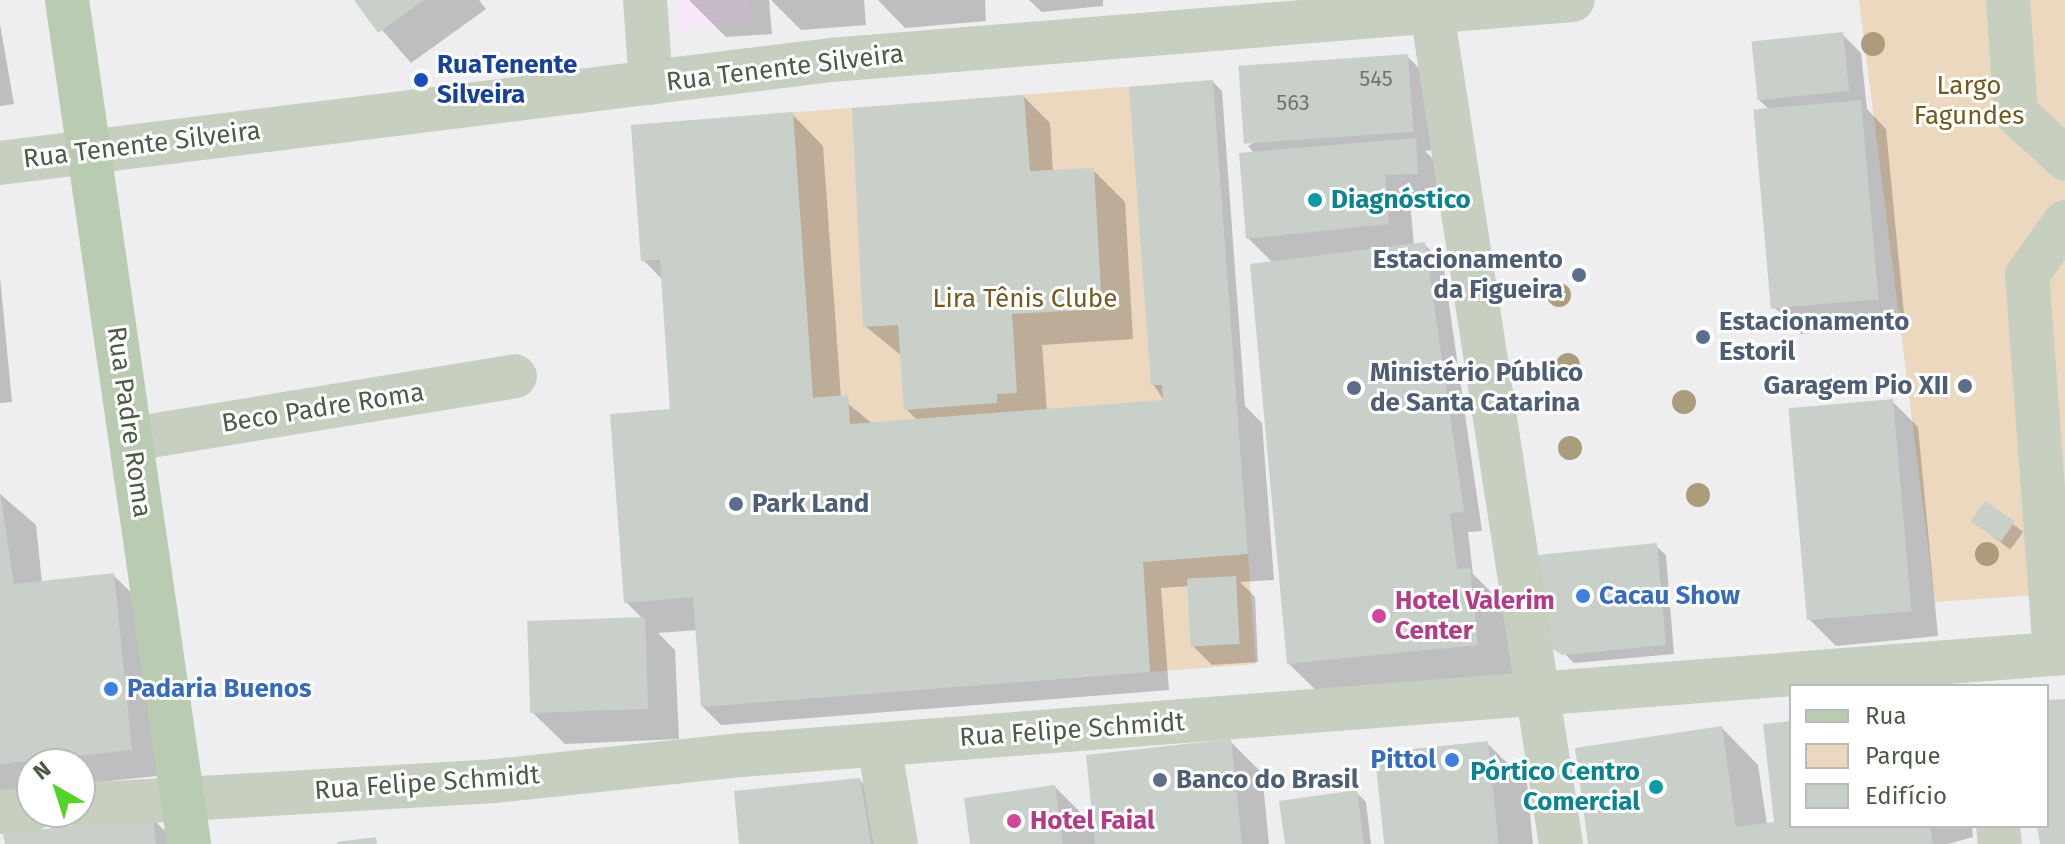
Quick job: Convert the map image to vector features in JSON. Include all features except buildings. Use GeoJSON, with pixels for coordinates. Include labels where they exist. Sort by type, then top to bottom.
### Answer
{"type":"FeatureCollection","features":[{"type":"Feature","properties":{"kind":"main road","name":"Rua Padre Roma"},"geometry":{"type":"LineString","coordinates":[[67,0],[189,844]]}},
{"type":"Feature","properties":{"kind":"street"},"geometry":{"type":"LineString","coordinates":[[645,0],[651,83]]}},
{"type":"Feature","properties":{"kind":"street","name":"Rua Tenente Silveira"},"geometry":{"type":"LineString","coordinates":[[0,163],[885,55],[1573,0]]}},
{"type":"Feature","properties":{"kind":"street"},"geometry":{"type":"LineString","coordinates":[[2008,0],[2016,113],[2065,158]]}},
{"type":"Feature","properties":{"kind":"street"},"geometry":{"type":"LineString","coordinates":[[1432,12],[1561,844]]}},
{"type":"Feature","properties":{"kind":"street"},"geometry":{"type":"LineString","coordinates":[[2060,654],[2027,275],[2065,222]]}},
{"type":"Feature","properties":{"kind":"street","name":"Beco Padre Roma"},"geometry":{"type":"LineString","coordinates":[[132,439],[515,376]]}},
{"type":"Feature","properties":{"kind":"street","name":"Rua Felipe Schmidt"},"geometry":{"type":"LineString","coordinates":[[96,804],[494,781],[879,745],[1537,694],[1980,673],[2060,654]]}},
{"type":"Feature","properties":{"kind":"street"},"geometry":{"type":"LineString","coordinates":[[879,745],[896,844]]}},
{"type":"Feature","properties":{"kind":"shaded area"},"geometry":{"type":"Polygon","coordinates":[[[674,0],[748,0],[750,23],[677,30],[674,0]]]}},
{"type":"Feature","properties":{"kind":"green space","name":"Largo Fagundes"},"geometry":{"type":"Polygon","coordinates":[[[1859,0],[2065,0],[2065,593],[1935,602],[1859,0]]]}},
{"type":"Feature","properties":{"kind":"green space","name":"Lira Tênis Clube"},"geometry":{"type":"Polygon","coordinates":[[[1213,80],[1256,664],[1150,672],[1143,563],[862,584],[847,395],[670,409],[660,261],[641,261],[631,125],[1213,80]]]}},
{"type":"Feature","properties":{"kind":"place","name":"RuaTenente Silveira"},"geometry":{"type":"Point","coordinates":[421,80]}},
{"type":"Feature","properties":{"kind":"place","name":"Diagnóstico"},"geometry":{"type":"Point","coordinates":[1315,200]}},
{"type":"Feature","properties":{"kind":"place","name":"Estacionamento da Figueira"},"geometry":{"type":"Point","coordinates":[1579,275]}},
{"type":"Feature","properties":{"kind":"place","name":"Estacionamento Estoril"},"geometry":{"type":"Point","coordinates":[1703,337]}},
{"type":"Feature","properties":{"kind":"place","name":"Garagem Pio XII"},"geometry":{"type":"Point","coordinates":[1965,386]}},
{"type":"Feature","properties":{"kind":"place","name":"Ministério Público de Santa Catarina"},"geometry":{"type":"Point","coordinates":[1354,388]}},
{"type":"Feature","properties":{"kind":"place","name":"Park Land"},"geometry":{"type":"Point","coordinates":[736,504]}},
{"type":"Feature","properties":{"kind":"place","name":"Cacau Show"},"geometry":{"type":"Point","coordinates":[1583,596]}},
{"type":"Feature","properties":{"kind":"place","name":"Hotel Valerim Center"},"geometry":{"type":"Point","coordinates":[1379,616]}},
{"type":"Feature","properties":{"kind":"place","name":"Padaria Buenos"},"geometry":{"type":"Point","coordinates":[111,689]}},
{"type":"Feature","properties":{"kind":"place","name":"Pittol"},"geometry":{"type":"Point","coordinates":[1452,760]}},
{"type":"Feature","properties":{"kind":"place","name":"Banco do Brasil"},"geometry":{"type":"Point","coordinates":[1160,780]}},
{"type":"Feature","properties":{"kind":"place","name":"Pórtico Centro Comercial"},"geometry":{"type":"Point","coordinates":[1656,787]}},
{"type":"Feature","properties":{"kind":"place","name":"Hotel Faial"},"geometry":{"type":"Point","coordinates":[1014,821]}}]}
